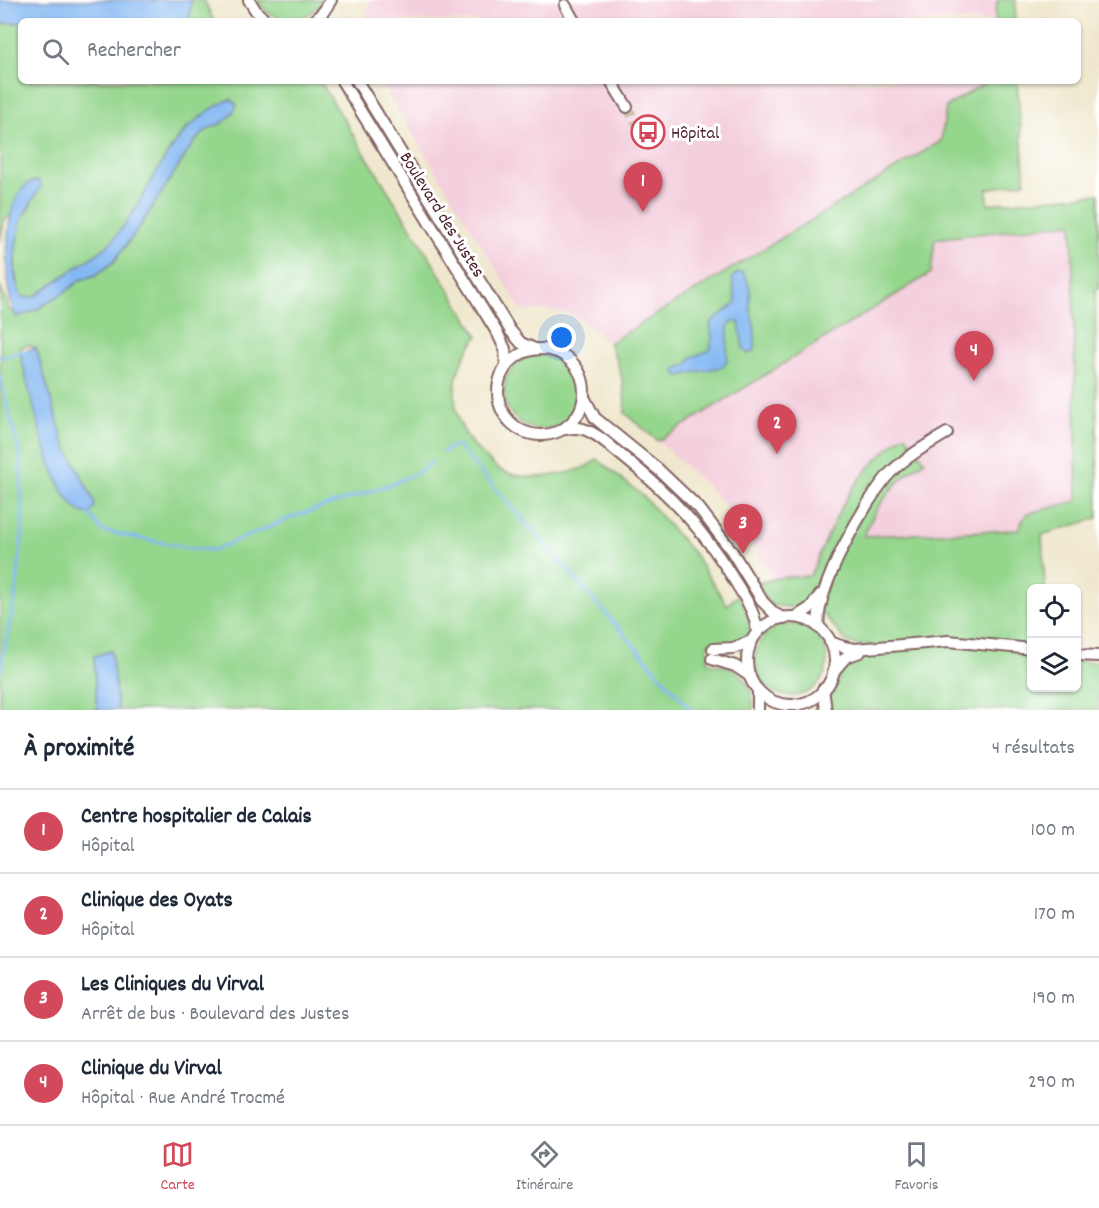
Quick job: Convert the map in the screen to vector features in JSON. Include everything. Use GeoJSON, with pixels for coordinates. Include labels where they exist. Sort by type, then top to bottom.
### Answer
{"type":"FeatureCollection","features":[{"type":"Feature","properties":{"kind":"street"},"geometry":{"type":"LineString","coordinates":[[249,0],[263,18]]}},
{"type":"Feature","properties":{"kind":"street"},"geometry":{"type":"LineString","coordinates":[[316,18],[329,3]]}},
{"type":"Feature","properties":{"kind":"street"},"geometry":{"type":"LineString","coordinates":[[326,18],[329,3]]}},
{"type":"Feature","properties":{"kind":"street"},"geometry":{"type":"LineString","coordinates":[[565,5],[572,18]]}},
{"type":"Feature","properties":{"kind":"street","name":"Boulevard des Justes"},"geometry":{"type":"LineString","coordinates":[[344,84],[498,334],[505,349],[506,367]]}},
{"type":"Feature","properties":{"kind":"street","name":"Boulevard des Justes"},"geometry":{"type":"LineString","coordinates":[[359,84],[510,330],[521,343],[535,350]]}},
{"type":"Feature","properties":{"kind":"street"},"geometry":{"type":"LineString","coordinates":[[613,84],[627,107]]}},
{"type":"Feature","properties":{"kind":"street"},"geometry":{"type":"LineString","coordinates":[[584,397],[577,417],[565,429],[551,435],[536,435],[522,431],[510,422],[502,410],[498,395],[500,380],[506,367],[519,355],[535,350],[553,351],[570,360],[582,376],[584,397],[595,418],[659,470],[699,508],[731,550],[763,602],[783,618]]}},
{"type":"Feature","properties":{"kind":"street"},"geometry":{"type":"LineString","coordinates":[[565,429],[584,429],[649,478],[687,514],[715,550],[755,618],[754,637],[747,657],[750,676],[758,690],[783,707],[803,702],[814,698],[823,690],[832,673],[850,655],[878,647]]}},
{"type":"Feature","properties":{"kind":"street"},"geometry":{"type":"LineString","coordinates":[[796,617],[810,608],[829,579],[861,513],[881,483],[909,456],[947,433]]}},
{"type":"Feature","properties":{"kind":"street"},"geometry":{"type":"LineString","coordinates":[[819,628],[819,610],[829,579]]}},
{"type":"Feature","properties":{"kind":"street"},"geometry":{"type":"LineString","coordinates":[[750,676],[712,654],[733,648],[754,637],[769,623],[783,618],[796,617],[807,620],[819,628],[830,642],[834,656],[832,673]]}},
{"type":"Feature","properties":{"kind":"street"},"geometry":{"type":"LineString","coordinates":[[830,642],[849,648],[948,641],[1027,649]]}},
{"type":"Feature","properties":{"kind":"street"},"geometry":{"type":"LineString","coordinates":[[1081,654],[1099,656]]}},
{"type":"Feature","properties":{"kind":"street"},"geometry":{"type":"LineString","coordinates":[[758,690],[758,710]]}},
{"type":"Feature","properties":{"kind":"street"},"geometry":{"type":"LineString","coordinates":[[823,690],[826,710]]}},
{"type":"Feature","properties":{"kind":"street"},"geometry":{"type":"LineString","coordinates":[[803,702],[819,710]]}},
{"type":"Feature","properties":{"kind":"shaded area"},"geometry":{"type":"Polygon","coordinates":[[[371,0],[997,0],[995,18],[364,18],[371,0]]]}},
{"type":"Feature","properties":{"kind":"shaded area"},"geometry":{"type":"Polygon","coordinates":[[[382,84],[983,84],[946,107],[941,141],[609,343],[580,319],[566,313],[545,310],[522,311],[382,84]]]}},
{"type":"Feature","properties":{"kind":"shaded area"},"geometry":{"type":"Polygon","coordinates":[[[1073,222],[1077,501],[1026,514],[1018,530],[864,536],[882,499],[889,490],[925,461],[905,434],[873,463],[856,483],[846,499],[810,577],[773,579],[727,508],[708,487],[658,441],[931,273],[935,239],[1073,222]]]}},
{"type":"Feature","properties":{"kind":"green space"},"geometry":{"type":"Polygon","coordinates":[[[191,0],[204,0],[213,18],[189,18],[191,0]]]}},
{"type":"Feature","properties":{"kind":"green space"},"geometry":{"type":"Polygon","coordinates":[[[257,0],[323,0],[308,15],[299,18],[281,18],[264,9],[257,0]]]}},
{"type":"Feature","properties":{"kind":"green space"},"geometry":{"type":"Polygon","coordinates":[[[997,0],[1016,0],[1015,18],[995,18],[997,0]]]}},
{"type":"Feature","properties":{"kind":"green space"},"geometry":{"type":"Polygon","coordinates":[[[18,22],[18,84],[322,84],[478,336],[460,367],[455,399],[457,415],[473,445],[498,469],[527,477],[566,473],[583,468],[597,459],[643,496],[694,554],[727,605],[738,595],[746,609],[751,626],[749,633],[745,638],[731,643],[708,643],[708,663],[730,668],[740,674],[752,694],[753,710],[118,710],[111,651],[94,656],[97,710],[0,710],[0,286],[10,311],[68,290],[80,280],[96,275],[114,262],[194,142],[208,129],[224,122],[187,127],[171,148],[125,226],[107,247],[33,297],[22,297],[15,270],[19,229],[31,205],[5,219],[0,241],[0,24],[18,22]],[[27,345],[21,348],[21,357],[35,411],[66,497],[95,503],[63,440],[36,348],[27,345]]]}},
{"type":"Feature","properties":{"kind":"green space"},"geometry":{"type":"Polygon","coordinates":[[[983,84],[1017,84],[1025,182],[987,189],[988,204],[1099,194],[1099,289],[1095,290],[1098,518],[1042,535],[1045,584],[1027,584],[1027,692],[1081,692],[1081,661],[1099,662],[1099,710],[814,710],[832,694],[845,663],[873,653],[871,645],[856,645],[846,641],[823,614],[768,603],[758,583],[782,577],[810,576],[836,518],[856,484],[867,470],[905,434],[925,461],[888,493],[864,536],[1018,530],[1026,514],[1077,501],[1072,223],[935,239],[931,273],[658,441],[625,413],[622,377],[609,343],[941,141],[946,107],[983,84]]]}},
{"type":"Feature","properties":{"kind":"green space"},"geometry":{"type":"Polygon","coordinates":[[[541,355],[555,358],[567,366],[575,378],[578,392],[575,406],[567,418],[555,426],[541,429],[527,426],[515,418],[507,406],[504,392],[507,378],[515,366],[527,358],[541,355]]]}},
{"type":"Feature","properties":{"kind":"green space"},"geometry":{"type":"Polygon","coordinates":[[[798,624],[817,634],[825,646],[827,660],[825,674],[817,686],[805,694],[784,696],[765,686],[757,674],[755,653],[765,634],[777,626],[798,624]]]}},
{"type":"Feature","properties":{"kind":"water"},"geometry":{"type":"Polygon","coordinates":[[[0,0],[191,0],[189,18],[18,18],[18,22],[0,24],[0,0]]]}},
{"type":"Feature","properties":{"kind":"water"},"geometry":{"type":"Polygon","coordinates":[[[231,99],[237,105],[232,114],[224,122],[208,129],[194,142],[140,226],[114,261],[96,275],[80,280],[34,311],[17,317],[8,285],[7,239],[17,197],[26,185],[39,181],[41,186],[22,218],[17,241],[15,271],[22,297],[34,297],[106,247],[125,225],[161,164],[189,127],[208,112],[231,99]]]}},
{"type":"Feature","properties":{"kind":"water"},"geometry":{"type":"Polygon","coordinates":[[[742,272],[750,291],[749,303],[755,331],[755,350],[748,354],[743,348],[739,322],[733,322],[728,326],[727,361],[722,367],[678,376],[676,369],[689,363],[690,358],[710,350],[712,338],[710,323],[736,303],[732,278],[742,272]]]}},
{"type":"Feature","properties":{"kind":"water"},"geometry":{"type":"Polygon","coordinates":[[[36,348],[63,440],[95,503],[94,509],[89,514],[80,511],[69,501],[59,484],[42,438],[20,352],[36,348]]]}},
{"type":"Feature","properties":{"kind":"water"},"geometry":{"type":"Polygon","coordinates":[[[111,651],[118,710],[97,710],[94,656],[111,651]]]}},
{"type":"Feature","properties":{"kind":"waterway"},"geometry":{"type":"LineString","coordinates":[[0,357],[26,351],[27,353]]}},
{"type":"Feature","properties":{"kind":"waterway"},"geometry":{"type":"LineString","coordinates":[[0,376],[20,455],[23,528],[16,592],[0,672]]}},
{"type":"Feature","properties":{"kind":"waterway"},"geometry":{"type":"LineString","coordinates":[[443,452],[455,445],[458,446],[691,710]]}},
{"type":"Feature","properties":{"kind":"waterway"},"geometry":{"type":"LineString","coordinates":[[88,512],[102,531],[195,549],[214,550],[293,517],[395,483],[422,470],[432,462]]}},
{"type":"Feature","properties":{"kind":"tunnel"},"geometry":{"type":"LineString","coordinates":[[627,107],[638,126]]}},
{"type":"Feature","properties":{"kind":"place","name":"Hôpital"},"geometry":{"type":"Point","coordinates":[648,132]}},
{"type":"Feature","properties":{"kind":"place","name":"Centre hospitalier de Calais"},"geometry":{"type":"Point","coordinates":[643,212]}},
{"type":"Feature","properties":{"kind":"place","name":"Clinique du Virval"},"geometry":{"type":"Point","coordinates":[974,381]}},
{"type":"Feature","properties":{"kind":"place","name":"Clinique des Oyats"},"geometry":{"type":"Point","coordinates":[777,454]}},
{"type":"Feature","properties":{"kind":"place","name":"Les Cliniques du Virval"},"geometry":{"type":"Point","coordinates":[743,554]}}]}
